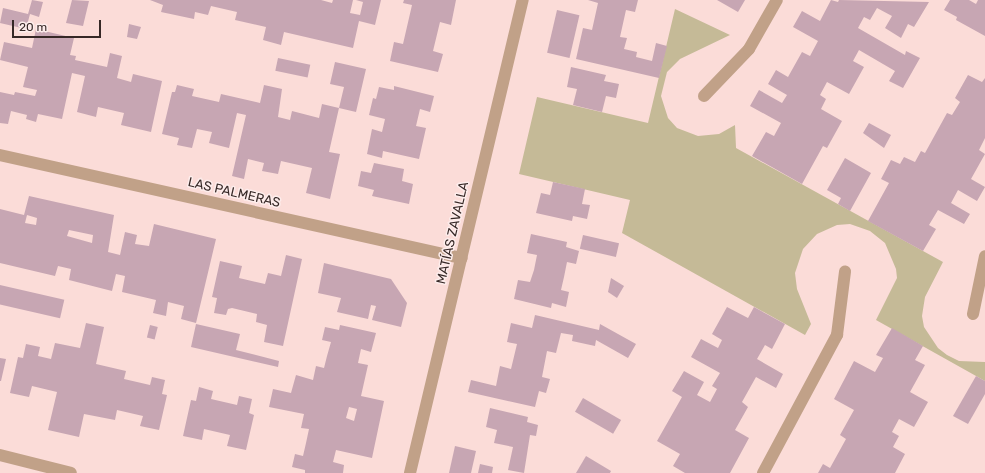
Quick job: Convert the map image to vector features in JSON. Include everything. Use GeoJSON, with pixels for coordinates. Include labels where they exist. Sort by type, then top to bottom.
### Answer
{"type":"FeatureCollection","features":[{"type":"Feature","properties":{"kind":"street","name":"MATÍAS ZAVALLA"},"geometry":{"type":"LineString","coordinates":[[410,473],[523,0]]}},
{"type":"Feature","properties":{"kind":"street"},"geometry":{"type":"LineString","coordinates":[[704,96],[749,49],[776,0]]}},
{"type":"Feature","properties":{"kind":"street","name":"LAS PALMERAS"},"geometry":{"type":"LineString","coordinates":[[0,155],[462,258]]}},
{"type":"Feature","properties":{"kind":"street"},"geometry":{"type":"LineString","coordinates":[[973,314],[985,256]]}},
{"type":"Feature","properties":{"kind":"street"},"geometry":{"type":"LineString","coordinates":[[763,473],[837,335],[845,272]]}},
{"type":"Feature","properties":{"kind":"street"},"geometry":{"type":"LineString","coordinates":[[0,456],[71,473]]}},
{"type":"Feature","properties":{"kind":"shaded area"},"geometry":{"type":"Polygon","coordinates":[[[675,9],[730,35],[680,59],[667,72],[661,96],[668,118],[677,128],[698,136],[719,134],[735,125],[736,148],[943,262],[925,297],[922,316],[924,327],[938,348],[947,355],[959,361],[985,362],[985,381],[876,320],[897,278],[896,269],[885,243],[870,231],[850,224],[837,225],[817,234],[803,249],[795,273],[797,289],[811,324],[805,335],[622,233],[630,200],[519,174],[537,97],[648,123],[675,9]]]}},
{"type":"Feature","properties":{"kind":"building"},"geometry":{"type":"Polygon","coordinates":[[[32,0],[43,2],[39,17],[30,14],[26,29],[0,23],[3,8],[28,14],[32,0]]]}},
{"type":"Feature","properties":{"kind":"building"},"geometry":{"type":"Polygon","coordinates":[[[72,0],[89,1],[83,26],[66,23],[72,0]]]}},
{"type":"Feature","properties":{"kind":"building"},"geometry":{"type":"Polygon","coordinates":[[[150,0],[321,0],[332,3],[333,0],[353,0],[350,13],[360,15],[363,2],[356,0],[381,0],[375,25],[359,21],[353,48],[284,32],[281,45],[263,40],[266,27],[235,20],[237,12],[211,6],[208,15],[195,12],[194,19],[161,12],[163,5],[150,0]]]}},
{"type":"Feature","properties":{"kind":"building"},"geometry":{"type":"Polygon","coordinates":[[[404,0],[456,0],[451,25],[440,22],[433,51],[443,54],[438,72],[390,61],[394,42],[403,44],[412,5],[403,3],[404,0]]]}},
{"type":"Feature","properties":{"kind":"building"},"geometry":{"type":"Polygon","coordinates":[[[588,0],[638,0],[635,12],[626,10],[620,37],[627,38],[624,49],[637,52],[636,57],[652,61],[656,43],[667,46],[659,78],[576,59],[583,28],[592,30],[598,3],[588,0]]]}},
{"type":"Feature","properties":{"kind":"building"},"geometry":{"type":"Polygon","coordinates":[[[717,0],[745,0],[738,12],[717,0]]]}},
{"type":"Feature","properties":{"kind":"building"},"geometry":{"type":"Polygon","coordinates":[[[831,0],[838,2],[839,0],[929,2],[914,27],[908,24],[901,38],[885,28],[892,16],[877,8],[870,20],[864,17],[858,28],[905,55],[906,51],[920,58],[903,88],[889,81],[895,71],[859,50],[853,61],[864,67],[849,94],[827,82],[820,95],[826,99],[821,109],[842,121],[827,148],[823,146],[802,184],[752,156],[766,132],[774,136],[781,123],[750,106],[759,90],[782,103],[787,95],[768,84],[776,70],[788,77],[802,52],[810,56],[818,41],[793,27],[802,11],[820,21],[831,0]]]}},
{"type":"Feature","properties":{"kind":"building"},"geometry":{"type":"Polygon","coordinates":[[[950,0],[969,0],[976,4],[978,0],[985,0],[985,36],[956,20],[957,17],[944,10],[950,0]]]}},
{"type":"Feature","properties":{"kind":"building"},"geometry":{"type":"Polygon","coordinates":[[[557,10],[579,15],[570,58],[547,53],[557,10]]]}},
{"type":"Feature","properties":{"kind":"building"},"geometry":{"type":"Polygon","coordinates":[[[129,24],[141,27],[137,39],[127,37],[129,24]]]}},
{"type":"Feature","properties":{"kind":"building"},"geometry":{"type":"Polygon","coordinates":[[[36,29],[74,38],[70,55],[76,56],[75,60],[107,67],[110,53],[122,56],[117,78],[131,82],[133,74],[162,81],[151,132],[121,125],[124,113],[98,107],[96,117],[77,112],[85,76],[72,73],[62,119],[38,114],[36,122],[26,119],[27,115],[11,111],[8,124],[0,123],[0,92],[14,95],[15,92],[35,96],[37,90],[23,87],[28,67],[0,60],[4,42],[32,48],[36,29]]]}},
{"type":"Feature","properties":{"kind":"building"},"geometry":{"type":"Polygon","coordinates":[[[278,58],[310,65],[308,78],[275,71],[278,58]]]}},
{"type":"Feature","properties":{"kind":"building"},"geometry":{"type":"Polygon","coordinates":[[[335,62],[366,69],[356,112],[339,108],[344,87],[330,84],[335,62]]]}},
{"type":"Feature","properties":{"kind":"building"},"geometry":{"type":"Polygon","coordinates":[[[571,67],[606,75],[604,81],[619,84],[616,98],[606,96],[602,112],[573,105],[577,89],[567,87],[571,67]]]}},
{"type":"Feature","properties":{"kind":"building"},"geometry":{"type":"Polygon","coordinates":[[[968,75],[982,82],[985,78],[985,138],[979,150],[985,154],[971,179],[985,187],[977,201],[958,190],[951,203],[970,214],[964,224],[938,210],[929,225],[936,229],[923,251],[868,221],[889,183],[881,179],[891,160],[900,164],[904,157],[915,162],[921,151],[925,153],[947,113],[952,115],[960,102],[955,98],[968,75]]]}},
{"type":"Feature","properties":{"kind":"building"},"geometry":{"type":"Polygon","coordinates":[[[177,85],[194,89],[192,96],[219,102],[221,94],[260,103],[264,85],[282,89],[278,117],[290,120],[292,111],[319,118],[322,104],[339,108],[329,152],[340,154],[330,199],[306,193],[312,168],[281,161],[278,174],[262,171],[264,163],[248,159],[244,179],[232,176],[246,115],[237,113],[229,148],[209,143],[212,132],[197,129],[192,148],[177,145],[179,138],[162,134],[172,92],[175,92],[177,85]]]}},
{"type":"Feature","properties":{"kind":"building"},"geometry":{"type":"Polygon","coordinates":[[[394,86],[434,96],[430,112],[420,109],[416,126],[426,128],[419,159],[383,151],[382,158],[367,154],[372,129],[382,132],[385,119],[369,115],[373,98],[376,99],[379,87],[394,90],[394,86]]]}},
{"type":"Feature","properties":{"kind":"building"},"geometry":{"type":"Polygon","coordinates":[[[869,123],[891,135],[884,148],[863,133],[869,123]]]}},
{"type":"Feature","properties":{"kind":"building"},"geometry":{"type":"Polygon","coordinates":[[[845,158],[871,173],[850,211],[838,204],[841,198],[827,190],[845,158]]]}},
{"type":"Feature","properties":{"kind":"building"},"geometry":{"type":"Polygon","coordinates":[[[374,163],[404,169],[402,181],[413,184],[409,204],[372,196],[374,190],[358,186],[361,171],[371,173],[374,163]]]}},
{"type":"Feature","properties":{"kind":"building"},"geometry":{"type":"Polygon","coordinates":[[[553,182],[585,189],[582,204],[590,205],[587,219],[573,216],[572,221],[536,213],[541,193],[550,195],[553,182]]]}},
{"type":"Feature","properties":{"kind":"building"},"geometry":{"type":"Polygon","coordinates":[[[29,196],[114,215],[108,252],[120,255],[125,232],[137,235],[135,244],[149,246],[154,224],[216,239],[196,323],[181,319],[184,306],[168,302],[166,316],[153,313],[156,300],[122,292],[125,276],[116,274],[112,291],[69,280],[71,269],[58,266],[55,276],[0,263],[0,209],[24,215],[29,196]],[[27,215],[25,223],[36,225],[37,218],[27,215]],[[69,230],[67,236],[92,243],[93,235],[69,230]]]}},
{"type":"Feature","properties":{"kind":"building"},"geometry":{"type":"Polygon","coordinates":[[[531,234],[567,242],[566,247],[579,251],[576,264],[567,262],[561,290],[569,292],[566,307],[552,303],[551,308],[514,299],[518,280],[530,282],[534,270],[537,255],[527,253],[531,234]]]}},
{"type":"Feature","properties":{"kind":"building"},"geometry":{"type":"Polygon","coordinates":[[[583,235],[619,243],[616,257],[580,249],[583,235]]]}},
{"type":"Feature","properties":{"kind":"building"},"geometry":{"type":"Polygon","coordinates":[[[286,255],[302,259],[283,346],[264,342],[267,325],[256,322],[257,314],[232,308],[228,309],[226,315],[214,313],[217,298],[212,297],[220,261],[242,266],[239,278],[265,284],[268,273],[281,276],[286,255]]]}},
{"type":"Feature","properties":{"kind":"building"},"geometry":{"type":"Polygon","coordinates":[[[324,263],[391,279],[407,303],[401,327],[372,320],[376,306],[371,305],[368,319],[337,312],[341,298],[318,293],[324,263]]]}},
{"type":"Feature","properties":{"kind":"building"},"geometry":{"type":"Polygon","coordinates":[[[611,278],[624,286],[617,298],[608,292],[611,278]]]}},
{"type":"Feature","properties":{"kind":"building"},"geometry":{"type":"Polygon","coordinates":[[[0,285],[64,300],[60,318],[0,304],[0,285]]]}},
{"type":"Feature","properties":{"kind":"building"},"geometry":{"type":"Polygon","coordinates":[[[727,307],[748,318],[754,307],[785,324],[772,349],[765,345],[757,359],[783,374],[776,388],[756,377],[742,402],[748,407],[735,430],[749,438],[730,473],[685,473],[673,466],[680,454],[657,441],[682,397],[672,391],[684,371],[704,382],[697,395],[710,402],[717,389],[712,386],[720,373],[691,357],[701,339],[718,348],[722,340],[712,334],[727,307]]]}},
{"type":"Feature","properties":{"kind":"building"},"geometry":{"type":"Polygon","coordinates":[[[535,315],[599,330],[600,324],[636,344],[628,358],[596,340],[595,346],[572,341],[573,335],[561,333],[556,353],[547,351],[542,377],[550,379],[546,393],[539,391],[535,407],[468,392],[471,380],[496,386],[500,366],[511,369],[517,344],[507,342],[511,323],[532,328],[535,315]]]}},
{"type":"Feature","properties":{"kind":"building"},"geometry":{"type":"Polygon","coordinates":[[[86,323],[104,327],[96,364],[126,371],[124,379],[150,385],[152,377],[165,380],[162,394],[167,395],[159,430],[140,426],[143,416],[117,410],[115,420],[84,414],[79,437],[48,430],[57,392],[32,386],[29,397],[10,393],[18,357],[23,358],[26,344],[40,347],[38,356],[51,359],[55,343],[80,348],[86,323]]]}},
{"type":"Feature","properties":{"kind":"building"},"geometry":{"type":"Polygon","coordinates":[[[196,324],[240,334],[236,350],[279,361],[278,367],[191,347],[196,324]]]}},
{"type":"Feature","properties":{"kind":"building"},"geometry":{"type":"Polygon","coordinates":[[[150,325],[158,327],[155,340],[147,338],[150,325]]]}},
{"type":"Feature","properties":{"kind":"building"},"geometry":{"type":"Polygon","coordinates":[[[340,325],[376,333],[371,352],[361,349],[358,363],[368,365],[361,396],[384,401],[372,458],[336,450],[333,462],[344,465],[343,473],[305,473],[305,470],[292,467],[295,454],[303,456],[306,443],[309,429],[301,428],[304,414],[269,407],[273,389],[291,393],[296,375],[313,380],[316,366],[324,368],[331,342],[322,340],[325,327],[339,330],[340,325]],[[349,407],[346,418],[354,421],[357,409],[349,407]]]}},
{"type":"Feature","properties":{"kind":"building"},"geometry":{"type":"Polygon","coordinates":[[[892,328],[923,346],[915,360],[925,365],[910,392],[928,402],[914,427],[899,419],[892,432],[899,436],[893,447],[905,454],[895,473],[818,473],[823,464],[830,468],[846,439],[840,435],[854,410],[834,399],[854,361],[875,372],[883,358],[876,355],[892,328]]]}},
{"type":"Feature","properties":{"kind":"building"},"geometry":{"type":"Polygon","coordinates":[[[0,358],[6,359],[1,381],[0,381],[0,358]]]}},
{"type":"Feature","properties":{"kind":"building"},"geometry":{"type":"Polygon","coordinates":[[[976,376],[985,381],[985,394],[968,424],[953,416],[976,376]]]}},
{"type":"Feature","properties":{"kind":"building"},"geometry":{"type":"Polygon","coordinates":[[[199,387],[213,391],[211,399],[237,405],[239,396],[252,399],[249,413],[254,415],[246,450],[227,446],[230,435],[204,429],[202,440],[183,436],[191,400],[196,401],[199,387]]]}},
{"type":"Feature","properties":{"kind":"building"},"geometry":{"type":"Polygon","coordinates":[[[583,398],[621,420],[613,434],[575,412],[583,398]]]}},
{"type":"Feature","properties":{"kind":"building"},"geometry":{"type":"Polygon","coordinates":[[[490,408],[528,417],[527,422],[538,425],[536,436],[530,435],[524,473],[508,470],[513,447],[494,443],[497,430],[486,427],[490,408]]]}},
{"type":"Feature","properties":{"kind":"building"},"geometry":{"type":"Polygon","coordinates":[[[455,446],[476,451],[471,473],[449,473],[455,446]]]}},
{"type":"Feature","properties":{"kind":"building"},"geometry":{"type":"Polygon","coordinates":[[[586,456],[611,471],[610,473],[576,473],[586,456]]]}},
{"type":"Feature","properties":{"kind":"building"},"geometry":{"type":"Polygon","coordinates":[[[480,464],[493,467],[492,473],[478,473],[480,464]]]}}]}
